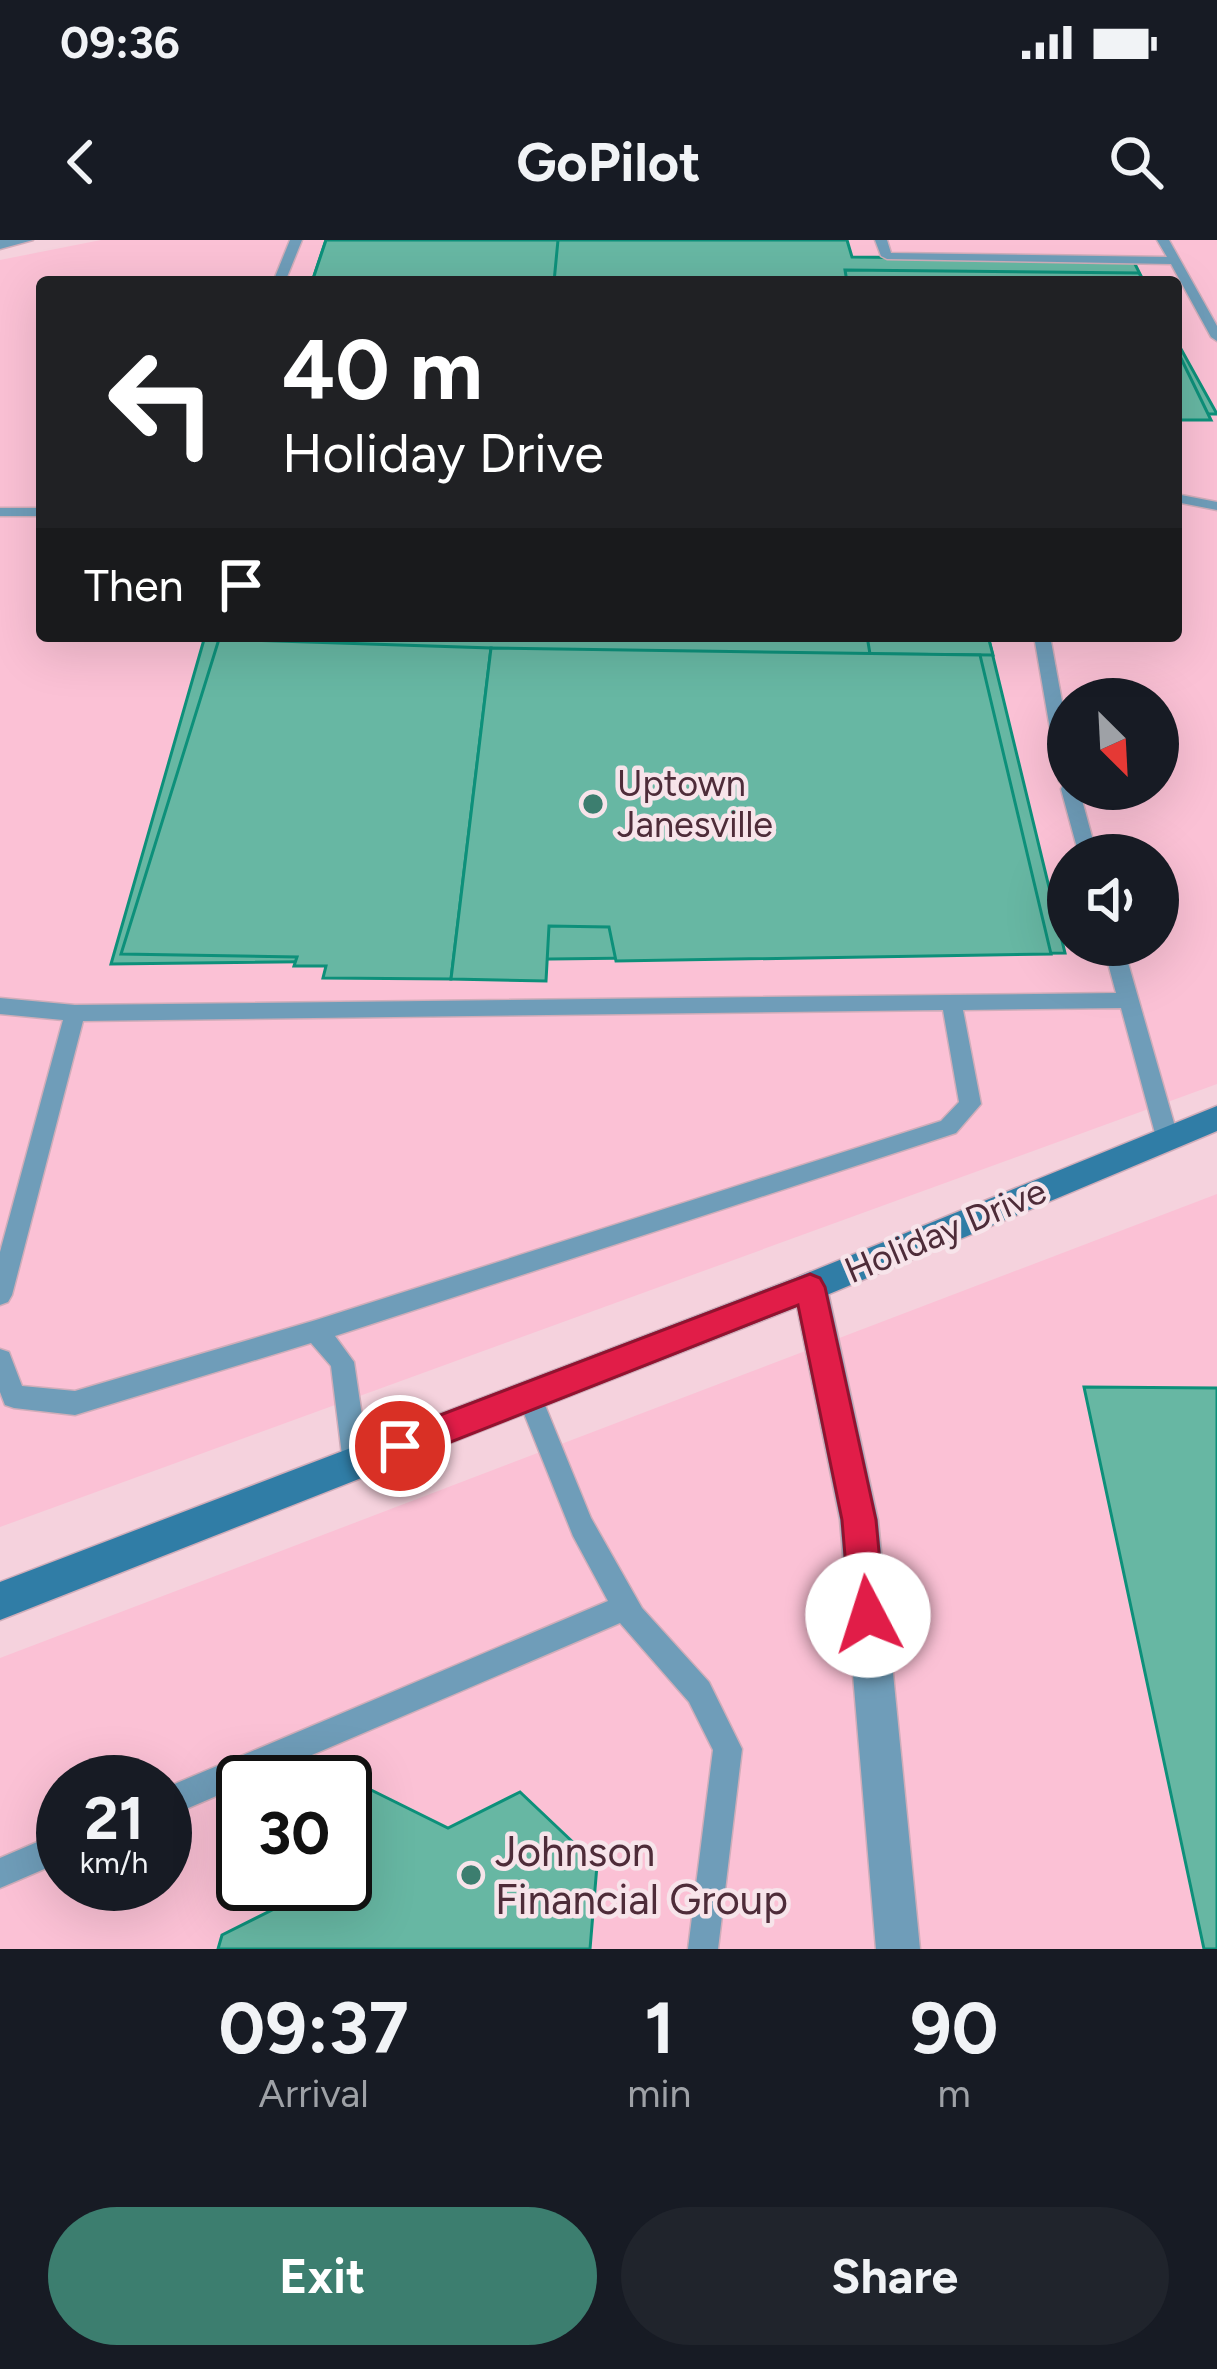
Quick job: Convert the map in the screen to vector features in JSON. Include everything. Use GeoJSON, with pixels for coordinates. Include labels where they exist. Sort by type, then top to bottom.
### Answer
{"type":"FeatureCollection","features":[{"type":"Feature","properties":{"kind":"street"},"geometry":{"type":"LineString","coordinates":[[0,244],[26,240]]}},
{"type":"Feature","properties":{"kind":"street","name":"Holiday Drive"},"geometry":{"type":"LineString","coordinates":[[0,1601],[810,1287],[1217,1118]]}},
{"type":"Feature","properties":{"kind":"street"},"geometry":{"type":"LineString","coordinates":[[810,1287],[859,1520],[898,1949]]}},
{"type":"Feature","properties":{"kind":"lane"},"geometry":{"type":"LineString","coordinates":[[281,276],[296,240]]}},
{"type":"Feature","properties":{"kind":"lane"},"geometry":{"type":"LineString","coordinates":[[881,240],[887,256],[1174,261]]}},
{"type":"Feature","properties":{"kind":"lane"},"geometry":{"type":"LineString","coordinates":[[1163,240],[1217,337]]}},
{"type":"Feature","properties":{"kind":"lane"},"geometry":{"type":"LineString","coordinates":[[1182,499],[1217,506]]}},
{"type":"Feature","properties":{"kind":"lane"},"geometry":{"type":"LineString","coordinates":[[0,512],[36,512]]}},
{"type":"Feature","properties":{"kind":"lane"},"geometry":{"type":"LineString","coordinates":[[1043,642],[1050,678]]}},
{"type":"Feature","properties":{"kind":"lane"},"geometry":{"type":"LineString","coordinates":[[1119,966],[1167,1136]]}},
{"type":"Feature","properties":{"kind":"lane"},"geometry":{"type":"LineString","coordinates":[[0,1006],[75,1013],[1129,1000]]}},
{"type":"Feature","properties":{"kind":"lane"},"geometry":{"type":"LineString","coordinates":[[0,1360],[14,1397],[75,1403],[947,1127],[970,1103],[952,1002]]}},
{"type":"Feature","properties":{"kind":"lane"},"geometry":{"type":"LineString","coordinates":[[0,1295],[75,1013]]}},
{"type":"Feature","properties":{"kind":"lane"},"geometry":{"type":"LineString","coordinates":[[316,1330],[342,1362],[356,1463]]}},
{"type":"Feature","properties":{"kind":"lane"},"geometry":{"type":"LineString","coordinates":[[529,1396],[583,1527],[626,1607],[699,1692],[728,1749],[703,1949]]}},
{"type":"Feature","properties":{"kind":"lane"},"geometry":{"type":"LineString","coordinates":[[192,1792],[626,1607]]}},
{"type":"Feature","properties":{"kind":"lane"},"geometry":{"type":"LineString","coordinates":[[0,1873],[36,1858]]}},
{"type":"Feature","properties":{"kind":"shaded area"},"geometry":{"type":"Polygon","coordinates":[[[101,240],[1217,240],[1217,1084],[0,1527],[0,260],[101,240]]]}},
{"type":"Feature","properties":{"kind":"shaded area"},"geometry":{"type":"Polygon","coordinates":[[[1217,1194],[1217,1949],[0,1949],[0,1658],[1217,1194]]]}},
{"type":"Feature","properties":{"kind":"building"},"geometry":{"type":"Polygon","coordinates":[[[326,240],[847,240],[852,257],[1133,260],[1141,276],[314,276],[326,240]]]}},
{"type":"Feature","properties":{"kind":"building"},"geometry":{"type":"Polygon","coordinates":[[[326,240],[558,240],[555,276],[314,276],[326,240]]]}},
{"type":"Feature","properties":{"kind":"building"},"geometry":{"type":"Polygon","coordinates":[[[845,270],[1141,276],[846,276],[845,270]]]}},
{"type":"Feature","properties":{"kind":"building"},"geometry":{"type":"Polygon","coordinates":[[[1182,351],[1217,414],[1182,414],[1182,351]]]}},
{"type":"Feature","properties":{"kind":"building"},"geometry":{"type":"Polygon","coordinates":[[[1182,360],[1211,420],[1182,420],[1182,360]]]}},
{"type":"Feature","properties":{"kind":"building","name":"Uptown Janesville"},"geometry":{"type":"Polygon","coordinates":[[[203,642],[989,642],[1047,879],[1047,953],[111,964],[203,642]]]}},
{"type":"Feature","properties":{"kind":"building"},"geometry":{"type":"Polygon","coordinates":[[[218,642],[491,648],[451,979],[323,978],[326,966],[294,966],[297,957],[121,954],[218,642]]]}},
{"type":"Feature","properties":{"kind":"building"},"geometry":{"type":"Polygon","coordinates":[[[868,642],[990,642],[993,655],[870,654],[868,642]]]}},
{"type":"Feature","properties":{"kind":"building"},"geometry":{"type":"Polygon","coordinates":[[[491,648],[980,655],[1047,937],[1047,954],[616,961],[609,927],[549,926],[546,981],[451,979],[491,648]]]}},
{"type":"Feature","properties":{"kind":"building"},"geometry":{"type":"Polygon","coordinates":[[[1084,1387],[1217,1388],[1217,1949],[1204,1949],[1084,1387]]]}},
{"type":"Feature","properties":{"kind":"building","name":"Johnson Financial Group"},"geometry":{"type":"Polygon","coordinates":[[[372,1790],[448,1828],[520,1792],[597,1865],[590,1949],[218,1949],[222,1935],[270,1911],[372,1911],[372,1790]]]}},
{"type":"Feature","properties":{"kind":"place","name":"Uptown Janesville"},"geometry":{"type":"Point","coordinates":[593,804]}},
{"type":"Feature","properties":{"kind":"place","name":"Johnson Financial Group"},"geometry":{"type":"Point","coordinates":[471,1875]}},
{"type":"Feature","properties":{"kind":"route"},"geometry":{"type":"LineString","coordinates":[[400,1446],[810,1287],[859,1520],[868,1615]]}}]}
